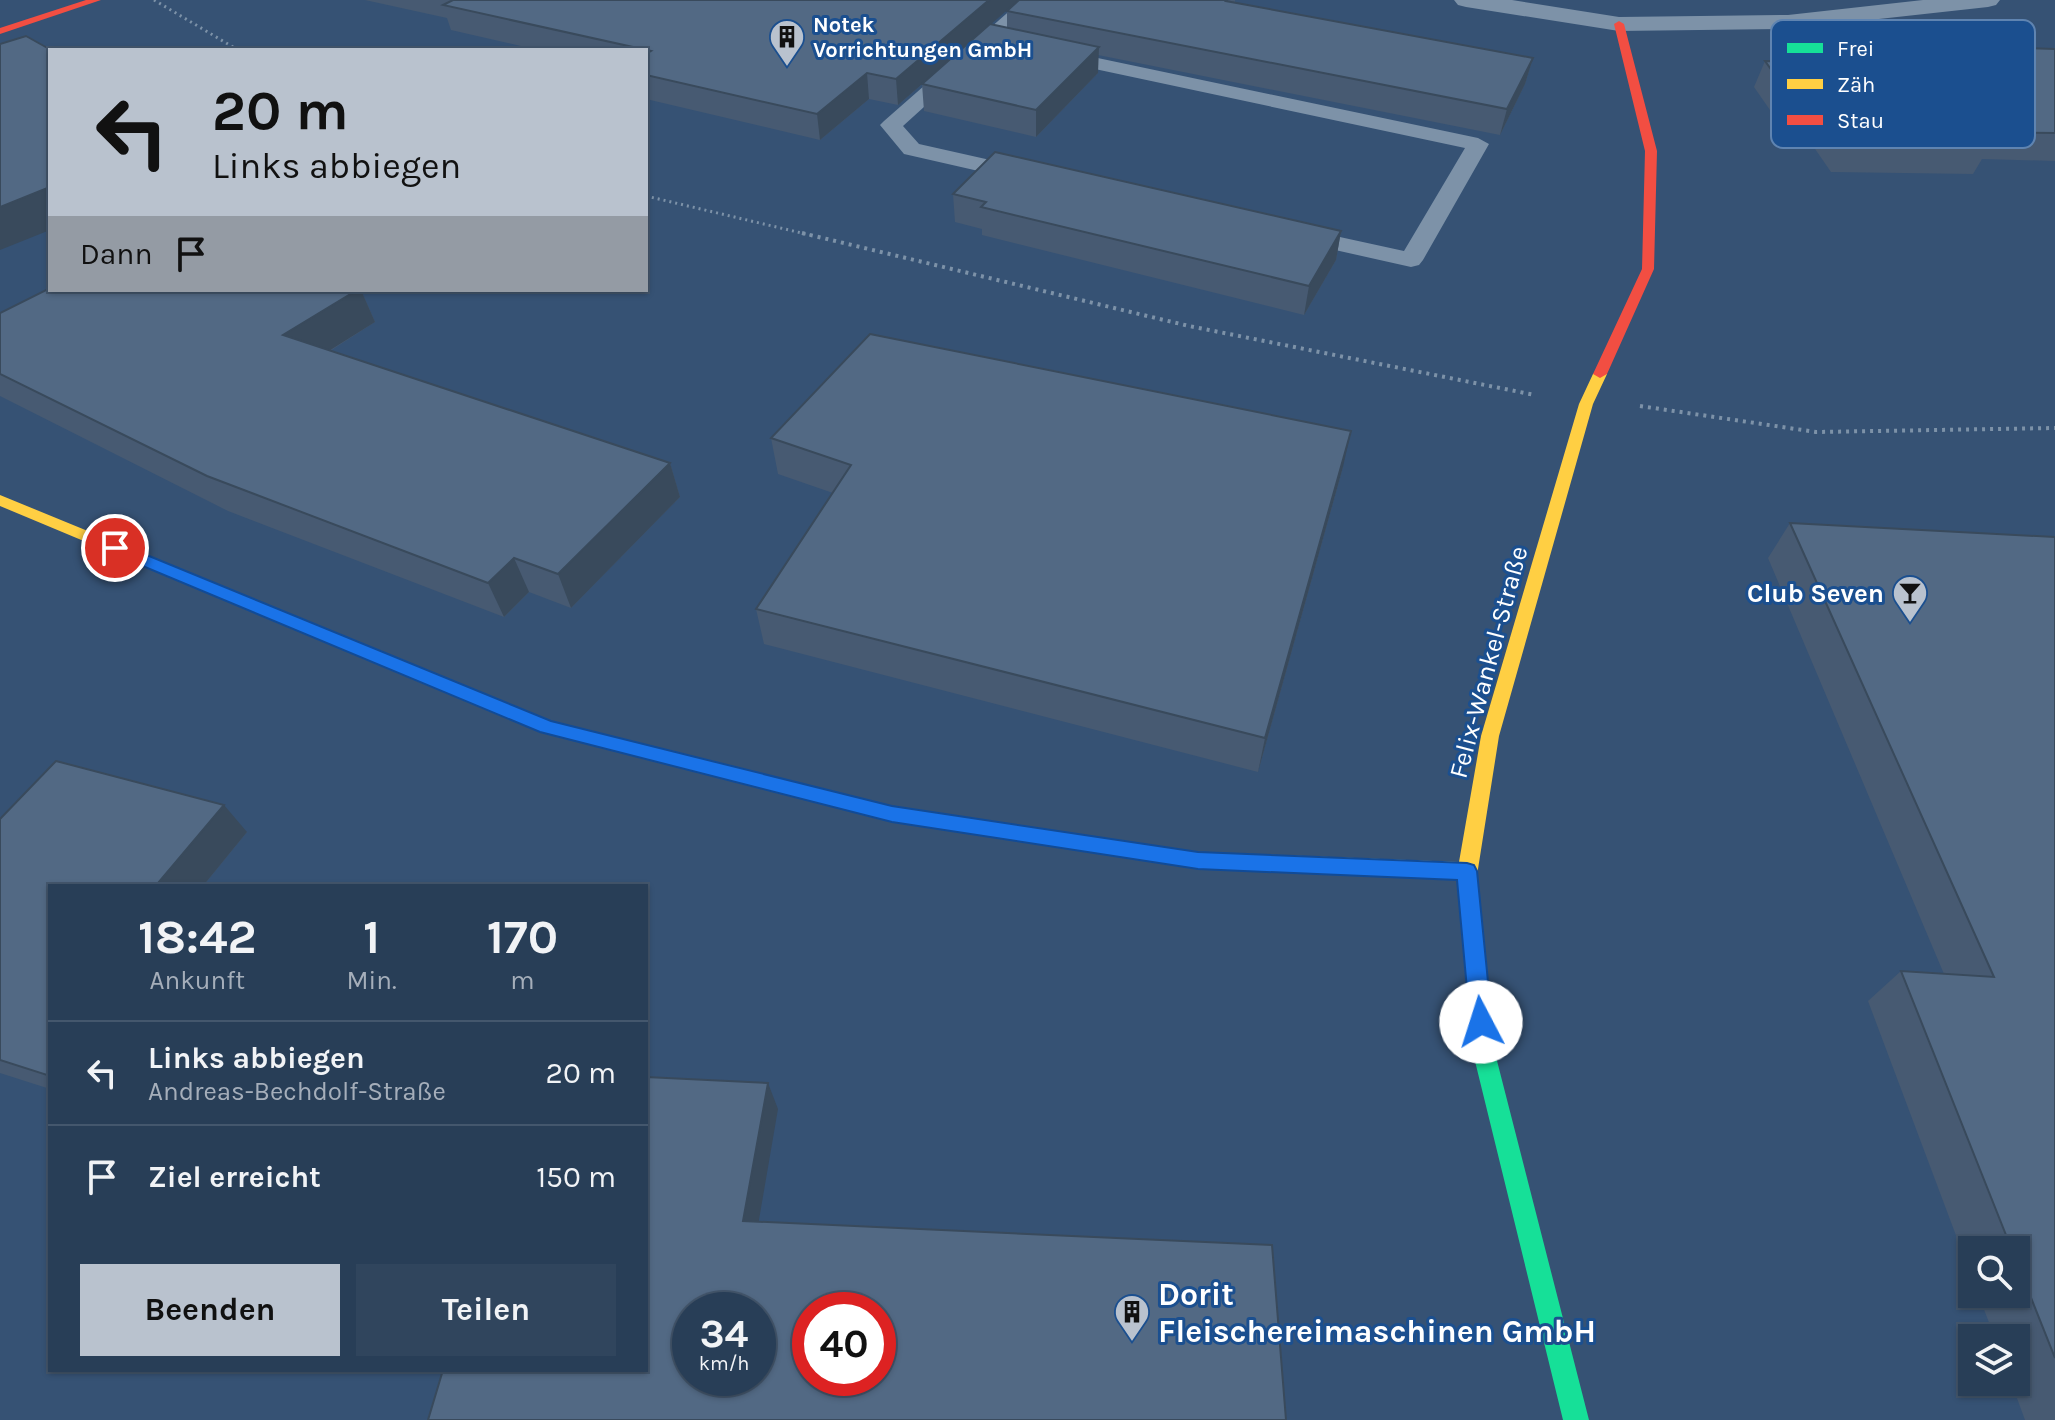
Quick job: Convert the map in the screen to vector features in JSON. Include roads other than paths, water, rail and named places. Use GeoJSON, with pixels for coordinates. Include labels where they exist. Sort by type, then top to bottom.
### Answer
{"type":"FeatureCollection","features":[{"type":"Feature","properties":{"kind":"street"},"geometry":{"type":"LineString","coordinates":[[0,31],[96,0]]}},
{"type":"Feature","properties":{"kind":"street"},"geometry":{"type":"LineString","coordinates":[[1466,0],[1619,24],[1771,22]]}},
{"type":"Feature","properties":{"kind":"street"},"geometry":{"type":"LineString","coordinates":[[1806,20],[1988,0]]}},
{"type":"Feature","properties":{"kind":"street","name":"Felix-Wankel-Straße"},"geometry":{"type":"LineString","coordinates":[[1576,1420],[1484,1053],[1467,871],[1490,736],[1586,404],[1648,269],[1651,151],[1619,24]]}},
{"type":"Feature","properties":{"kind":"street"},"geometry":{"type":"LineString","coordinates":[[0,500],[547,727],[622,746],[892,814],[1198,860],[1467,871]]}},
{"type":"Feature","properties":{"kind":"lane"},"geometry":{"type":"LineString","coordinates":[[1033,0],[891,125],[912,149],[1053,180]]}},
{"type":"Feature","properties":{"kind":"lane"},"geometry":{"type":"LineString","coordinates":[[987,41],[1478,144],[1411,260],[1271,229]]}},
{"type":"Feature","properties":{"kind":"place","name":"Notek Vorrichtungen GmbH"},"geometry":{"type":"Point","coordinates":[787,68]}},
{"type":"Feature","properties":{"kind":"place","name":"Club Seven"},"geometry":{"type":"Point","coordinates":[1910,624]}},
{"type":"Feature","properties":{"kind":"place","name":"Dorit Fleischereimaschinen GmbH"},"geometry":{"type":"Point","coordinates":[1132,1343]}}]}
